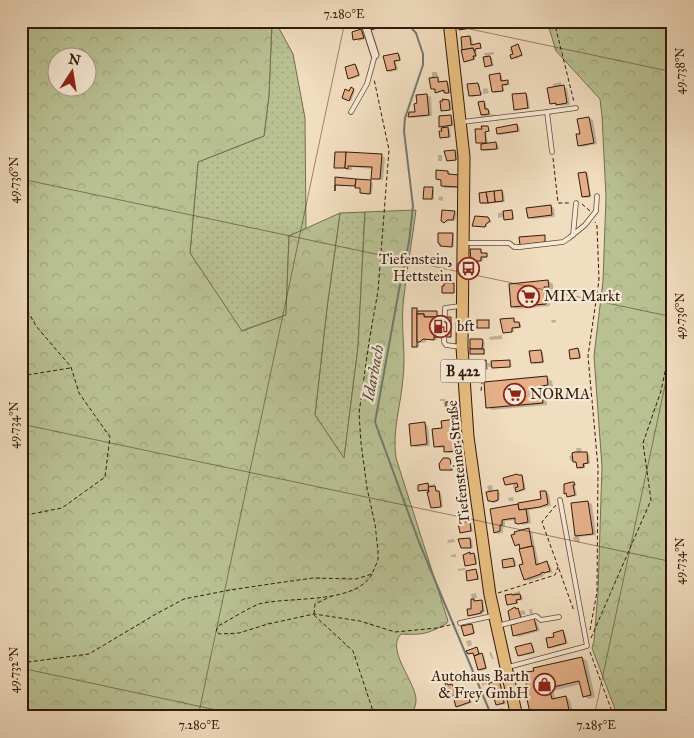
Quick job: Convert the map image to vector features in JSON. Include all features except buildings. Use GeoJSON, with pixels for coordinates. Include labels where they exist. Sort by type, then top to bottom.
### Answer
{"type":"FeatureCollection","features":[{"type":"Feature","properties":{"kind":"main road","name":"Tiefensteiner Straße"},"geometry":{"type":"LineString","coordinates":[[449,21],[461,123],[465,182],[462,347],[470,453],[490,595],[517,717]]}},
{"type":"Feature","properties":{"kind":"street"},"geometry":{"type":"LineString","coordinates":[[364,21],[375,55]]}},
{"type":"Feature","properties":{"kind":"lane"},"geometry":{"type":"LineString","coordinates":[[351,112],[371,74],[375,55]]}},
{"type":"Feature","properties":{"kind":"lane"},"geometry":{"type":"LineString","coordinates":[[461,123],[576,108]]}},
{"type":"Feature","properties":{"kind":"lane"},"geometry":{"type":"LineString","coordinates":[[547,112],[552,152]]}},
{"type":"Feature","properties":{"kind":"lane"},"geometry":{"type":"LineString","coordinates":[[463,243],[509,243],[520,247],[563,242],[573,235],[596,212],[597,196]]}},
{"type":"Feature","properties":{"kind":"lane"},"geometry":{"type":"LineString","coordinates":[[573,235],[576,203]]}},
{"type":"Feature","properties":{"kind":"lane"},"geometry":{"type":"LineString","coordinates":[[462,306],[445,308],[444,342],[446,345],[462,347]]}},
{"type":"Feature","properties":{"kind":"lane"},"geometry":{"type":"LineString","coordinates":[[506,668],[587,646],[560,500]]}},
{"type":"Feature","properties":{"kind":"lane"},"geometry":{"type":"LineString","coordinates":[[460,623],[536,616],[541,620],[560,617]]}},
{"type":"Feature","properties":{"kind":"path"},"geometry":{"type":"LineString","coordinates":[[554,21],[576,108]]}},
{"type":"Feature","properties":{"kind":"path"},"geometry":{"type":"LineString","coordinates":[[314,614],[315,604],[358,588],[369,580],[378,560],[361,443],[359,413],[378,291],[389,150],[374,79],[371,74]]}},
{"type":"Feature","properties":{"kind":"path"},"geometry":{"type":"LineString","coordinates":[[552,152],[558,203],[582,204],[589,209],[597,226],[599,280],[588,356],[598,467],[598,548],[596,592],[587,646],[614,717]]}},
{"type":"Feature","properties":{"kind":"path"},"geometry":{"type":"LineString","coordinates":[[21,298],[36,326],[70,367],[79,393],[110,437],[105,476],[62,508],[21,516]]}},
{"type":"Feature","properties":{"kind":"path"},"geometry":{"type":"LineString","coordinates":[[587,646],[651,500],[643,443],[661,390],[666,366],[673,372]]}},
{"type":"Feature","properties":{"kind":"path"},"geometry":{"type":"LineString","coordinates":[[21,376],[70,367]]}},
{"type":"Feature","properties":{"kind":"path"},"geometry":{"type":"LineString","coordinates":[[464,377],[482,382],[481,391]]}},
{"type":"Feature","properties":{"kind":"path"},"geometry":{"type":"LineString","coordinates":[[560,500],[542,522],[575,611]]}},
{"type":"Feature","properties":{"kind":"path"},"geometry":{"type":"LineString","coordinates":[[490,595],[546,579],[555,575],[558,567]]}},
{"type":"Feature","properties":{"kind":"path"},"geometry":{"type":"LineString","coordinates":[[21,664],[89,654],[156,614],[184,600],[230,590],[313,578],[356,579],[372,574]]}},
{"type":"Feature","properties":{"kind":"path"},"geometry":{"type":"LineString","coordinates":[[335,595],[258,604],[218,626],[216,632],[220,634],[239,633],[268,624],[314,614],[360,621],[395,632],[437,628],[460,623]]}},
{"type":"Feature","properties":{"kind":"path"},"geometry":{"type":"LineString","coordinates":[[314,614],[353,651],[374,717]]}},
{"type":"Feature","properties":{"kind":"green space"},"geometry":{"type":"Polygon","coordinates":[[[21,21],[272,21],[269,95],[264,136],[198,162],[190,253],[242,331],[286,315],[289,236],[340,213],[315,415],[344,458],[358,347],[365,212],[416,210],[403,305],[404,369],[395,448],[396,458],[448,621],[446,624],[425,633],[401,634],[397,641],[399,657],[415,694],[416,703],[412,717],[21,717],[21,21]]]}},
{"type":"Feature","properties":{"kind":"green space"},"geometry":{"type":"Polygon","coordinates":[[[272,21],[275,21],[293,54],[305,118],[306,229],[289,236],[286,315],[241,331],[190,253],[198,162],[264,136],[269,95],[272,21]]]}},
{"type":"Feature","properties":{"kind":"green space"},"geometry":{"type":"Polygon","coordinates":[[[547,21],[673,21],[673,717],[618,717],[592,648],[598,592],[602,467],[594,356],[603,281],[606,197],[602,116],[600,99],[556,51],[547,21]]]}},
{"type":"Feature","properties":{"kind":"green space"},"geometry":{"type":"Polygon","coordinates":[[[365,212],[358,347],[344,459],[315,415],[340,213],[365,212]]]}},
{"type":"Feature","properties":{"kind":"waterway","name":"Idarbach"},"geometry":{"type":"LineString","coordinates":[[405,21],[416,33],[423,54],[423,65],[405,118],[404,131],[413,206],[409,242],[375,422],[419,542],[492,717]]}},
{"type":"Feature","properties":{"kind":"place","name":"Tiefenstein, Hettstein"},"geometry":{"type":"Point","coordinates":[468,268]}},
{"type":"Feature","properties":{"kind":"place","name":"MIX Markt"},"geometry":{"type":"Point","coordinates":[528,296]}},
{"type":"Feature","properties":{"kind":"place","name":"bft"},"geometry":{"type":"Point","coordinates":[441,326]}},
{"type":"Feature","properties":{"kind":"place","name":"NORMA"},"geometry":{"type":"Point","coordinates":[514,394]}},
{"type":"Feature","properties":{"kind":"place","name":"Autohaus Barth & Frey GmbH"},"geometry":{"type":"Point","coordinates":[545,685]}}]}
